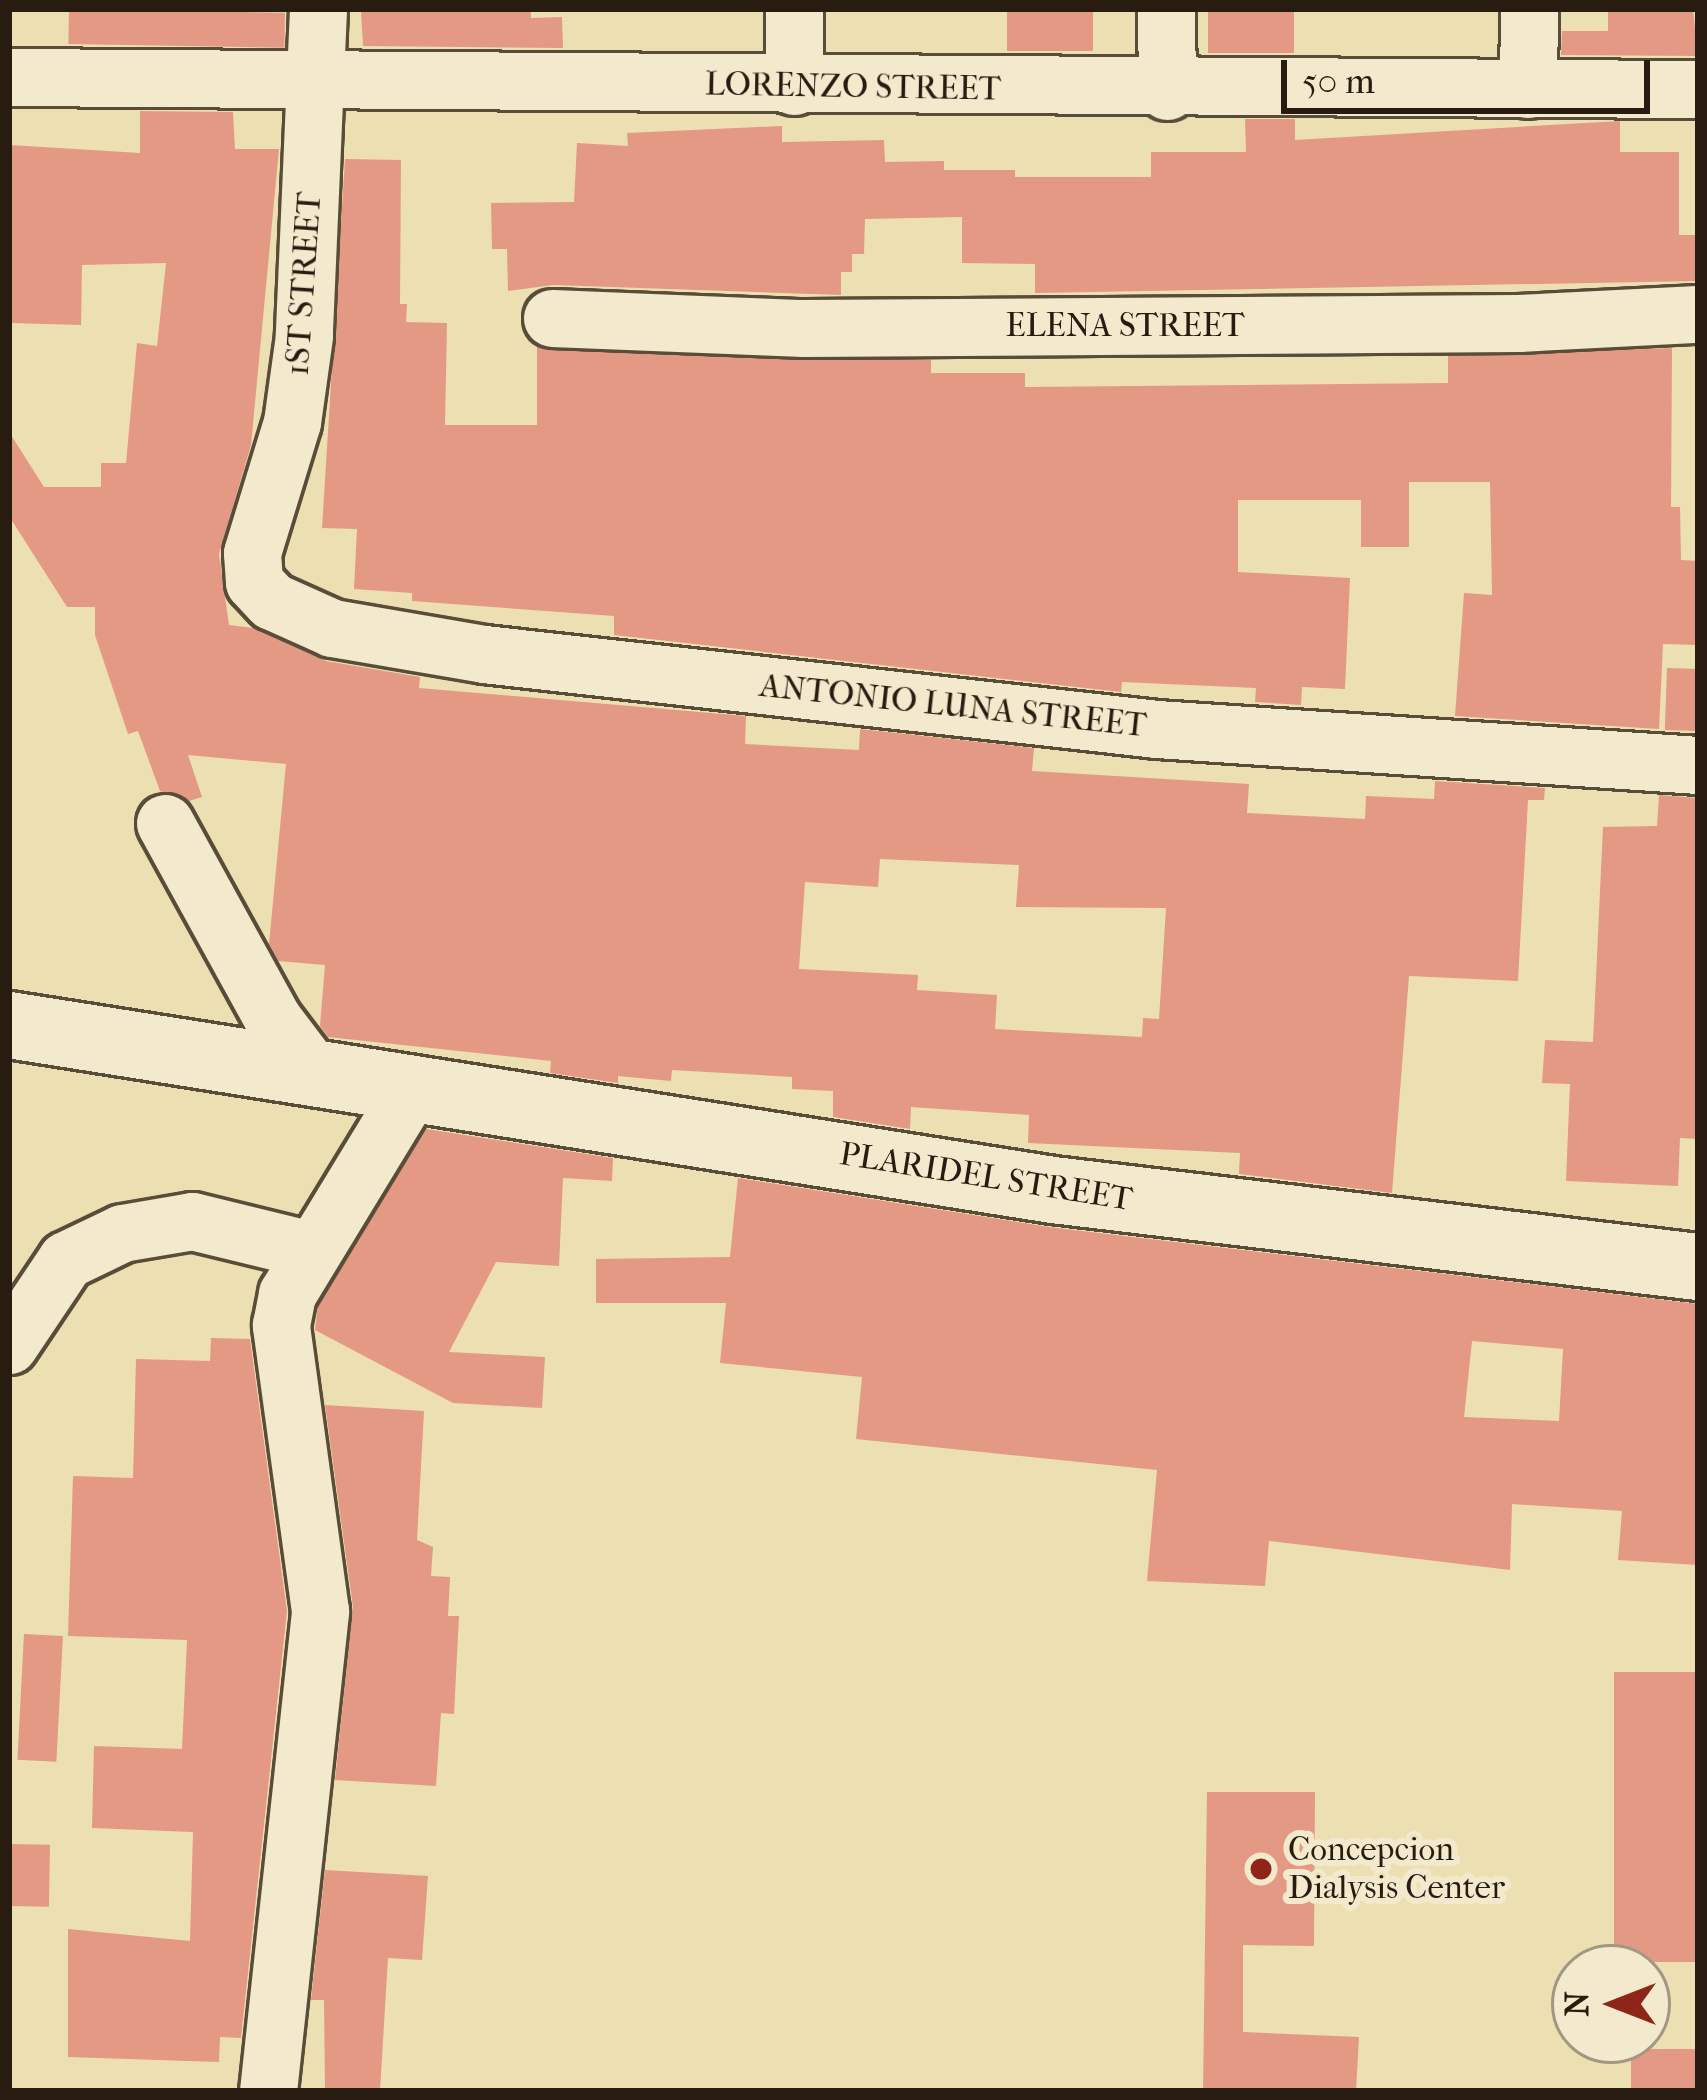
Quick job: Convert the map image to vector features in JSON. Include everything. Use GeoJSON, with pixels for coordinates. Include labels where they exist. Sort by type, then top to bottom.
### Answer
{"type":"FeatureCollection","features":[{"type":"Feature","properties":{"kind":"street","name":"1ST STREET"},"geometry":{"type":"LineString","coordinates":[[252,553],[295,400],[318,9]]}},
{"type":"Feature","properties":{"kind":"street"},"geometry":{"type":"LineString","coordinates":[[794,9],[794,86]]}},
{"type":"Feature","properties":{"kind":"street"},"geometry":{"type":"LineString","coordinates":[[1166,9],[1167,91]]}},
{"type":"Feature","properties":{"kind":"street"},"geometry":{"type":"LineString","coordinates":[[1528,9],[1528,89]]}},
{"type":"Feature","properties":{"kind":"street","name":"LORENZO STREET"},"geometry":{"type":"LineString","coordinates":[[9,77],[1167,91],[1698,89]]}},
{"type":"Feature","properties":{"kind":"street","name":"ELENA STREET"},"geometry":{"type":"LineString","coordinates":[[552,317],[804,328],[1518,323],[1698,314]]}},
{"type":"Feature","properties":{"kind":"street","name":"ANTONIO LUNA STREET"},"geometry":{"type":"LineString","coordinates":[[252,553],[254,582],[272,602],[332,628],[484,654],[1157,729],[1698,765]]}},
{"type":"Feature","properties":{"kind":"street"},"geometry":{"type":"LineString","coordinates":[[165,823],[294,1066]]}},
{"type":"Feature","properties":{"kind":"street","name":"PLARIDEL STREET"},"geometry":{"type":"LineString","coordinates":[[9,1024],[1053,1190],[1698,1268]]}},
{"type":"Feature","properties":{"kind":"street"},"geometry":{"type":"LineString","coordinates":[[268,2091],[320,1611],[281,1324],[286,1294],[414,1085]]}},
{"type":"Feature","properties":{"kind":"street"},"geometry":{"type":"LineString","coordinates":[[9,1345],[66,1260],[122,1233],[192,1221],[311,1250]]}},
{"type":"Feature","properties":{"kind":"building"},"geometry":{"type":"Polygon","coordinates":[[[69,9],[285,13],[284,48],[68,44],[69,9]]]}},
{"type":"Feature","properties":{"kind":"building"},"geometry":{"type":"Polygon","coordinates":[[[531,9],[531,18],[562,17],[563,48],[363,46],[361,12],[531,9]]]}},
{"type":"Feature","properties":{"kind":"building"},"geometry":{"type":"Polygon","coordinates":[[[1208,9],[1294,9],[1294,53],[1208,53],[1208,9]]]}},
{"type":"Feature","properties":{"kind":"building"},"geometry":{"type":"Polygon","coordinates":[[[1608,9],[1693,9],[1698,56],[1561,55],[1562,31],[1608,31],[1608,9]]]}},
{"type":"Feature","properties":{"kind":"building"},"geometry":{"type":"Polygon","coordinates":[[[1007,11],[1093,11],[1093,51],[1007,51],[1007,11]]]}},
{"type":"Feature","properties":{"kind":"building"},"geometry":{"type":"Polygon","coordinates":[[[140,111],[233,112],[235,149],[279,149],[251,445],[219,554],[229,625],[253,628],[326,661],[420,677],[419,688],[746,716],[745,744],[859,750],[860,729],[1034,748],[1032,771],[1249,784],[1247,813],[1365,819],[1366,796],[1434,799],[1435,781],[1545,788],[1544,800],[1528,800],[1518,981],[1409,976],[1392,1193],[1239,1174],[1240,1153],[1028,1143],[1029,1115],[911,1107],[910,1129],[833,1117],[833,1091],[792,1089],[792,1077],[672,1070],[671,1081],[618,1076],[618,1083],[550,1073],[551,1061],[328,1037],[320,1026],[325,965],[278,961],[269,944],[286,764],[188,755],[202,797],[189,801],[160,791],[138,731],[128,734],[95,635],[95,607],[67,607],[9,516],[9,432],[44,487],[101,487],[101,463],[126,463],[137,343],[157,346],[166,263],[82,265],[81,325],[10,323],[10,145],[140,153],[140,111]],[[880,859],[878,887],[805,882],[799,969],[918,975],[917,990],[997,995],[995,1029],[1142,1037],[1143,1018],[1159,1019],[1166,908],[1016,907],[1019,865],[880,859]]]}},
{"type":"Feature","properties":{"kind":"building"},"geometry":{"type":"Polygon","coordinates":[[[1245,119],[1295,119],[1295,140],[1620,121],[1620,152],[1679,152],[1679,235],[1698,235],[1698,281],[1035,293],[1035,264],[962,263],[962,217],[865,219],[864,254],[852,254],[852,272],[841,272],[841,295],[553,285],[508,291],[507,249],[492,249],[491,203],[574,202],[577,143],[628,146],[627,133],[782,126],[782,142],[884,140],[885,162],[944,161],[944,170],[1015,170],[1015,177],[1151,177],[1151,152],[1246,152],[1245,119]]]}},
{"type":"Feature","properties":{"kind":"building"},"geometry":{"type":"Polygon","coordinates":[[[345,159],[401,160],[400,304],[407,304],[406,322],[447,323],[445,425],[537,425],[537,347],[931,360],[931,373],[1025,373],[1025,387],[1448,383],[1448,356],[1672,348],[1671,507],[1680,507],[1681,560],[1698,561],[1698,645],[1663,644],[1659,729],[1455,716],[1464,593],[1492,595],[1490,482],[1409,482],[1409,547],[1361,547],[1361,500],[1238,500],[1238,572],[1350,578],[1345,689],[1302,687],[1301,705],[1255,702],[1256,688],[1122,682],[1121,692],[614,635],[614,616],[412,601],[412,593],[354,589],[357,529],[322,528],[345,159]]]}},
{"type":"Feature","properties":{"kind":"building"},"geometry":{"type":"Polygon","coordinates":[[[1667,668],[1698,669],[1696,731],[1665,730],[1667,668]]]}},
{"type":"Feature","properties":{"kind":"building"},"geometry":{"type":"Polygon","coordinates":[[[1659,795],[1698,798],[1698,1139],[1680,1138],[1678,1186],[1566,1181],[1570,1084],[1542,1083],[1545,1040],[1593,1042],[1603,827],[1657,826],[1659,795]]]}},
{"type":"Feature","properties":{"kind":"building"},"geometry":{"type":"Polygon","coordinates":[[[426,1129],[613,1158],[612,1181],[563,1178],[559,1266],[496,1262],[449,1352],[545,1357],[542,1408],[453,1403],[315,1330],[318,1306],[426,1129]]]}},
{"type":"Feature","properties":{"kind":"building"},"geometry":{"type":"Polygon","coordinates":[[[738,1178],[1049,1227],[1698,1304],[1698,1565],[1618,1560],[1622,1511],[1512,1504],[1510,1570],[1269,1541],[1265,1586],[1147,1581],[1157,1470],[856,1439],[862,1377],[720,1363],[726,1303],[596,1303],[596,1259],[730,1257],[738,1178]],[[1472,1341],[1464,1417],[1559,1421],[1563,1349],[1472,1341]]]}},
{"type":"Feature","properties":{"kind":"building"},"geometry":{"type":"Polygon","coordinates":[[[211,1338],[250,1339],[287,1611],[241,2038],[220,2037],[219,2062],[68,2057],[68,1929],[190,1941],[193,1832],[92,1828],[94,1746],[182,1749],[187,1640],[68,1636],[73,1476],[133,1478],[136,1359],[210,1361],[211,1338]]]}},
{"type":"Feature","properties":{"kind":"building"},"geometry":{"type":"Polygon","coordinates":[[[325,1405],[424,1411],[417,1540],[433,1547],[431,1576],[450,1577],[448,1616],[459,1616],[454,1714],[441,1713],[436,1786],[335,1780],[353,1607],[325,1405]]]}},
{"type":"Feature","properties":{"kind":"building"},"geometry":{"type":"Polygon","coordinates":[[[24,1634],[63,1636],[56,1762],[17,1760],[24,1634]]]}},
{"type":"Feature","properties":{"kind":"building"},"geometry":{"type":"Polygon","coordinates":[[[1614,1672],[1698,1672],[1698,1962],[1671,1962],[1671,1944],[1614,1944],[1614,1672]]]}},
{"type":"Feature","properties":{"kind":"building","name":"Concepcion Dialysis Center"},"geometry":{"type":"Polygon","coordinates":[[[1207,1792],[1315,1792],[1314,1946],[1243,1945],[1243,2032],[1359,2037],[1356,2091],[1203,2091],[1207,1792]]]}},
{"type":"Feature","properties":{"kind":"building"},"geometry":{"type":"Polygon","coordinates":[[[9,1844],[50,1845],[49,1907],[9,1906],[9,1844]]]}},
{"type":"Feature","properties":{"kind":"building"},"geometry":{"type":"Polygon","coordinates":[[[325,1870],[428,1876],[422,1960],[388,1958],[380,2091],[325,2091],[324,2000],[311,2000],[325,1870]]]}},
{"type":"Feature","properties":{"kind":"building"},"geometry":{"type":"Polygon","coordinates":[[[1671,2049],[1698,2049],[1698,2091],[1631,2091],[1631,2064],[1671,2064],[1671,2049]]]}},
{"type":"Feature","properties":{"kind":"place","name":"Concepcion Dialysis Center"},"geometry":{"type":"Point","coordinates":[1261,1869]}}]}
